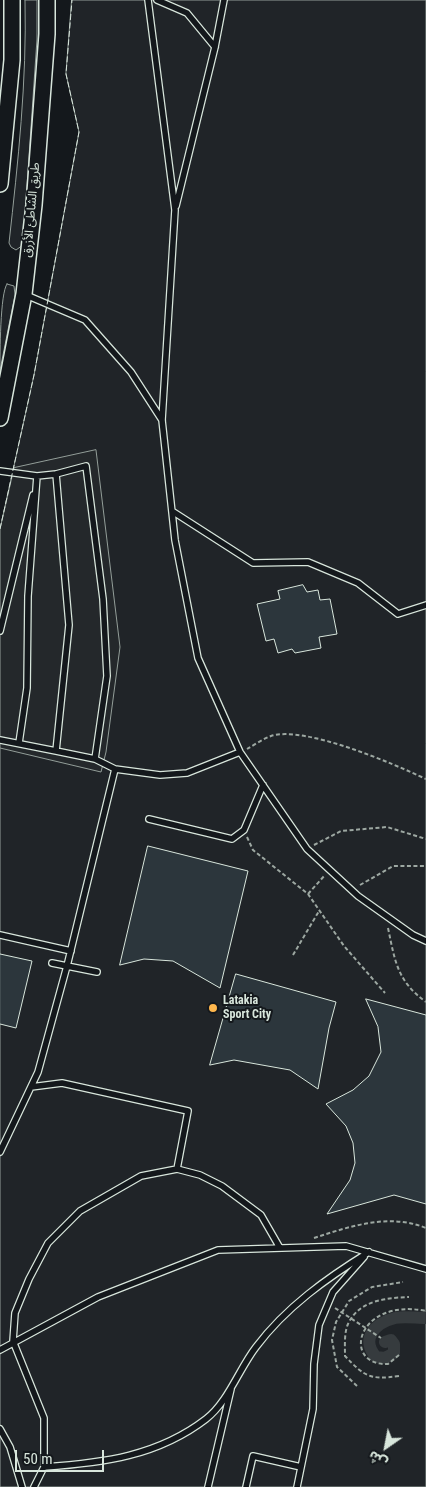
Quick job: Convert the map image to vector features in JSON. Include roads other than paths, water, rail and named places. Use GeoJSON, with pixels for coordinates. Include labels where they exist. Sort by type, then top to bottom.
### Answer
{"type":"FeatureCollection","features":[{"type":"Feature","properties":{"kind":"main road"},"geometry":{"type":"LineString","coordinates":[[0,184],[12,60],[12,0]]}},
{"type":"Feature","properties":{"kind":"main road","name":"طريق الشاطئ الأزرق"},"geometry":{"type":"LineString","coordinates":[[0,418],[24,294],[34,205],[47,34],[47,0]]}},
{"type":"Feature","properties":{"kind":"lane"},"geometry":{"type":"LineString","coordinates":[[148,0],[175,210]]}},
{"type":"Feature","properties":{"kind":"lane"},"geometry":{"type":"LineString","coordinates":[[157,0],[187,13],[215,47]]}},
{"type":"Feature","properties":{"kind":"lane"},"geometry":{"type":"LineString","coordinates":[[224,0],[215,47],[175,210],[162,420],[175,540],[198,658],[240,752],[307,849],[351,890],[386,916],[426,941]]}},
{"type":"Feature","properties":{"kind":"lane"},"geometry":{"type":"LineString","coordinates":[[24,294],[85,320],[131,372],[162,420]]}},
{"type":"Feature","properties":{"kind":"lane"},"geometry":{"type":"LineString","coordinates":[[0,471],[37,476],[56,474],[86,466],[103,599],[107,676],[96,759]]}},
{"type":"Feature","properties":{"kind":"lane"},"geometry":{"type":"LineString","coordinates":[[56,474],[69,625],[56,751]]}},
{"type":"Feature","properties":{"kind":"lane"},"geometry":{"type":"LineString","coordinates":[[0,631],[37,476]]}},
{"type":"Feature","properties":{"kind":"lane"},"geometry":{"type":"LineString","coordinates":[[19,743],[27,688],[28,596],[37,476]]}},
{"type":"Feature","properties":{"kind":"lane"},"geometry":{"type":"LineString","coordinates":[[172,511],[253,563],[308,562],[358,583],[398,614],[426,605]]}},
{"type":"Feature","properties":{"kind":"lane"},"geometry":{"type":"LineString","coordinates":[[0,740],[96,759],[116,769],[160,775],[188,773],[240,752]]}},
{"type":"Feature","properties":{"kind":"lane"},"geometry":{"type":"LineString","coordinates":[[0,1152],[38,1072],[71,951],[116,769]]}},
{"type":"Feature","properties":{"kind":"lane"},"geometry":{"type":"LineString","coordinates":[[149,819],[232,839],[244,830],[263,785]]}},
{"type":"Feature","properties":{"kind":"lane"},"geometry":{"type":"LineString","coordinates":[[0,935],[71,951]]}},
{"type":"Feature","properties":{"kind":"lane"},"geometry":{"type":"LineString","coordinates":[[52,963],[97,972]]}},
{"type":"Feature","properties":{"kind":"lane"},"geometry":{"type":"LineString","coordinates":[[31,1087],[62,1083],[188,1112],[177,1169]]}},
{"type":"Feature","properties":{"kind":"lane"},"geometry":{"type":"LineString","coordinates":[[34,1487],[44,1466],[44,1418],[13,1341],[15,1313],[29,1279],[48,1243],[80,1211],[141,1176],[177,1169],[200,1175],[222,1186],[261,1215],[280,1248]]}},
{"type":"Feature","properties":{"kind":"lane"},"geometry":{"type":"LineString","coordinates":[[0,1350],[13,1341],[98,1297],[218,1250],[346,1246],[426,1269]]}},
{"type":"Feature","properties":{"kind":"lane"},"geometry":{"type":"LineString","coordinates":[[297,1487],[314,1409],[314,1364],[319,1325],[332,1292],[369,1252]]}},
{"type":"Feature","properties":{"kind":"lane"},"geometry":{"type":"LineString","coordinates":[[44,1466],[98,1463],[161,1446],[207,1418],[232,1386],[256,1347],[292,1307],[329,1277],[369,1252]]}},
{"type":"Feature","properties":{"kind":"lane"},"geometry":{"type":"LineString","coordinates":[[208,1487],[232,1386]]}},
{"type":"Feature","properties":{"kind":"lane"},"geometry":{"type":"LineString","coordinates":[[0,1429],[10,1447],[22,1487]]}},
{"type":"Feature","properties":{"kind":"lane"},"geometry":{"type":"LineString","coordinates":[[246,1487],[253,1456],[301,1467]]}},
{"type":"Feature","properties":{"kind":"waterway"},"geometry":{"type":"LineString","coordinates":[[385,1342],[391,1340],[394,1344],[394,1353],[385,1358],[376,1357],[369,1344],[372,1333],[381,1324],[399,1317],[426,1318]]}},
{"type":"Feature","properties":{"kind":"place","name":"Latakia Sport City"},"geometry":{"type":"Point","coordinates":[213,1008]}}]}
